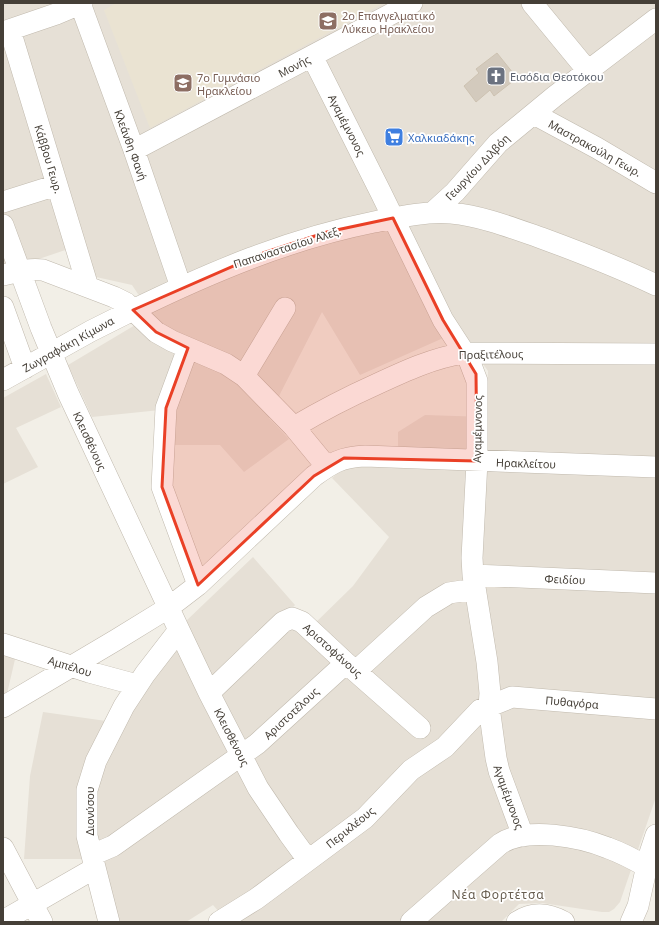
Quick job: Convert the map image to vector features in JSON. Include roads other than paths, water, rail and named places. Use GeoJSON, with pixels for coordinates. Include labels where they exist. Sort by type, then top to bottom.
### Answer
{"type":"FeatureCollection","features":[{"type":"Feature","properties":{"kind":"street"},"geometry":{"type":"LineString","coordinates":[[6,31],[81,3]]}},
{"type":"Feature","properties":{"kind":"street","name":"Κλεάνθη Φανή"},"geometry":{"type":"LineString","coordinates":[[81,3],[134,150],[180,287]]}},
{"type":"Feature","properties":{"kind":"street","name":"Μονής"},"geometry":{"type":"LineString","coordinates":[[134,150],[412,3]]}},
{"type":"Feature","properties":{"kind":"street"},"geometry":{"type":"LineString","coordinates":[[532,3],[588,71]]}},
{"type":"Feature","properties":{"kind":"street","name":"Γεωργίου Διλβόη"},"geometry":{"type":"LineString","coordinates":[[432,213],[455,192],[498,143],[656,19]]}},
{"type":"Feature","properties":{"kind":"street","name":"Κάββου Γεωρ."},"geometry":{"type":"LineString","coordinates":[[6,31],[57,185],[88,287]]}},
{"type":"Feature","properties":{"kind":"street","name":"Αγαμέμνονος"},"geometry":{"type":"LineString","coordinates":[[312,56],[443,320],[464,352],[478,381],[477,462],[472,558],[474,582],[487,662],[490,693],[489,707],[496,758],[499,771],[523,836]]}},
{"type":"Feature","properties":{"kind":"street","name":"Μαστρακούλη Γεωρ."},"geometry":{"type":"LineString","coordinates":[[534,114],[597,148],[656,183]]}},
{"type":"Feature","properties":{"kind":"street"},"geometry":{"type":"LineString","coordinates":[[3,202],[57,185]]}},
{"type":"Feature","properties":{"kind":"street","name":"Παπαναστασίου Αλεξ."},"geometry":{"type":"LineString","coordinates":[[134,310],[180,287],[263,253],[334,230],[393,218],[432,213],[460,214],[513,228],[568,248],[656,285]]}},
{"type":"Feature","properties":{"kind":"street","name":"Κλεισθένους"},"geometry":{"type":"LineString","coordinates":[[5,235],[11,273],[52,353],[82,422],[238,758],[308,860]]}},
{"type":"Feature","properties":{"kind":"street"},"geometry":{"type":"LineString","coordinates":[[3,706],[152,619],[168,608],[198,585],[250,538],[298,490],[327,467],[294,427],[244,376],[226,364],[172,341],[156,332],[126,303],[114,297],[43,270],[35,269],[11,273]]}},
{"type":"Feature","properties":{"kind":"street"},"geometry":{"type":"LineString","coordinates":[[3,307],[25,368]]}},
{"type":"Feature","properties":{"kind":"street"},"geometry":{"type":"LineString","coordinates":[[244,376],[285,308]]}},
{"type":"Feature","properties":{"kind":"street","name":"Ζωγραφάκη Κίμωνα"},"geometry":{"type":"LineString","coordinates":[[3,380],[91,331],[134,310]]}},
{"type":"Feature","properties":{"kind":"street"},"geometry":{"type":"LineString","coordinates":[[188,348],[166,408],[162,487],[198,585]]}},
{"type":"Feature","properties":{"kind":"street","name":"Πραξιτέλους"},"geometry":{"type":"LineString","coordinates":[[294,427],[338,402],[412,368],[444,356],[464,352],[656,354]]}},
{"type":"Feature","properties":{"kind":"street","name":"Ηρακλείτου"},"geometry":{"type":"LineString","coordinates":[[327,467],[351,456],[477,462],[656,467]]}},
{"type":"Feature","properties":{"kind":"street","name":"Φειδίου"},"geometry":{"type":"LineString","coordinates":[[474,582],[656,583]]}},
{"type":"Feature","properties":{"kind":"street","name":"Αριστοτέλους"},"geometry":{"type":"LineString","coordinates":[[238,758],[426,607],[449,593],[474,582]]}},
{"type":"Feature","properties":{"kind":"street","name":"Αριστοφάνους"},"geometry":{"type":"LineString","coordinates":[[209,693],[284,622],[292,618],[302,622],[420,728]]}},
{"type":"Feature","properties":{"kind":"street","name":"Διονύσου"},"geometry":{"type":"LineString","coordinates":[[109,922],[87,836],[87,790],[102,747],[137,685],[179,630]]}},
{"type":"Feature","properties":{"kind":"street","name":"Αμπέλου"},"geometry":{"type":"LineString","coordinates":[[3,644],[137,685]]}},
{"type":"Feature","properties":{"kind":"street","name":"Πυθαγόρα"},"geometry":{"type":"LineString","coordinates":[[489,707],[512,697],[656,709]]}},
{"type":"Feature","properties":{"kind":"street","name":"Περικλέους"},"geometry":{"type":"LineString","coordinates":[[219,922],[256,899],[365,818],[411,770],[445,748],[480,710],[489,707]]}},
{"type":"Feature","properties":{"kind":"street","name":"Κλεισθένους"},"geometry":{"type":"LineString","coordinates":[[3,921],[37,914],[93,862],[113,846],[238,758]]}},
{"type":"Feature","properties":{"kind":"street"},"geometry":{"type":"LineString","coordinates":[[631,922],[649,880],[656,835]]}},
{"type":"Feature","properties":{"kind":"street"},"geometry":{"type":"LineString","coordinates":[[411,922],[500,844],[512,838],[523,836],[552,836],[580,840],[609,848],[649,880]]}},
{"type":"Feature","properties":{"kind":"street"},"geometry":{"type":"LineString","coordinates":[[3,848],[37,914]]}},
{"type":"Feature","properties":{"kind":"street"},"geometry":{"type":"LineString","coordinates":[[516,922],[531,915],[545,915],[557,918],[564,922]]}},
{"type":"Feature","properties":{"kind":"place","name":"2ο Επαγγελματικό Λύκειο Ηρακλείου"},"geometry":{"type":"Point","coordinates":[328,21]}},
{"type":"Feature","properties":{"kind":"place","name":"Εισόδια Θεοτόκου"},"geometry":{"type":"Point","coordinates":[496,76]}},
{"type":"Feature","properties":{"kind":"place","name":"7o Γυμνάσιο Ηρακλείου"},"geometry":{"type":"Point","coordinates":[183,83]}},
{"type":"Feature","properties":{"kind":"place","name":"Χαλκιαδάκης"},"geometry":{"type":"Point","coordinates":[394,137]}},
{"type":"Feature","properties":{"kind":"district","name":"Νέα Φορτέτσα"},"geometry":{"type":"Point","coordinates":[498,894]}}]}
